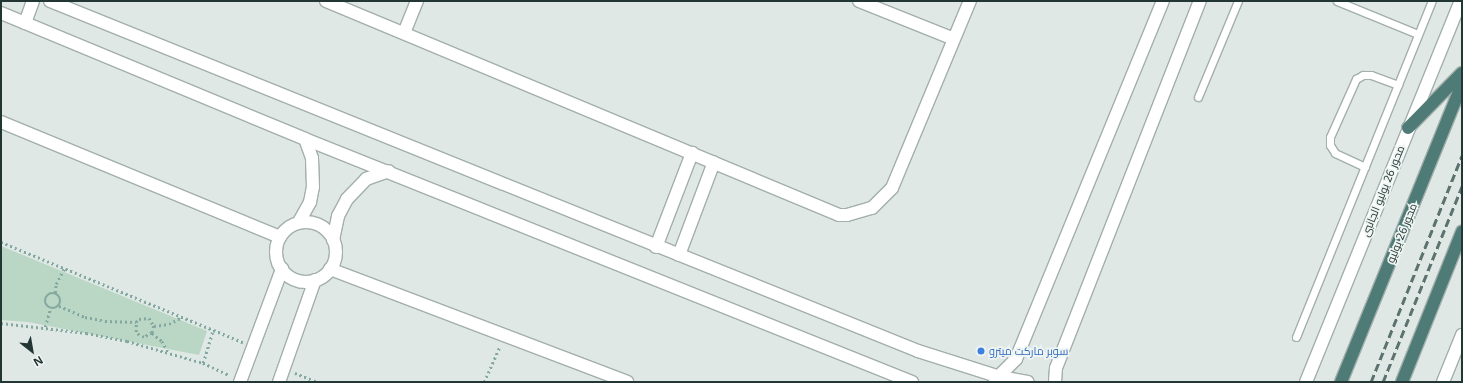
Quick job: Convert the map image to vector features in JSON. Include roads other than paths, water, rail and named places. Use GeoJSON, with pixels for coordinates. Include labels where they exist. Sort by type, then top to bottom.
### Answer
{"type":"FeatureCollection","features":[{"type":"Feature","properties":{"kind":"highway"},"geometry":{"type":"LineString","coordinates":[[1408,128],[1462,73]]}},
{"type":"Feature","properties":{"kind":"highway","name":"محور 26 يوليو"},"geometry":{"type":"LineString","coordinates":[[1341,382],[1462,84]]}},
{"type":"Feature","properties":{"kind":"highway"},"geometry":{"type":"LineString","coordinates":[[1402,382],[1462,232]]}},
{"type":"Feature","properties":{"kind":"street"},"geometry":{"type":"LineString","coordinates":[[25,23],[33,1]]}},
{"type":"Feature","properties":{"kind":"street"},"geometry":{"type":"LineString","coordinates":[[50,1],[656,247],[918,351],[996,380],[1028,382]]}},
{"type":"Feature","properties":{"kind":"street"},"geometry":{"type":"LineString","coordinates":[[326,1],[839,214],[856,214],[872,208],[886,196],[896,180],[970,1]]}},
{"type":"Feature","properties":{"kind":"street"},"geometry":{"type":"LineString","coordinates":[[404,33],[418,1]]}},
{"type":"Feature","properties":{"kind":"street"},"geometry":{"type":"LineString","coordinates":[[859,1],[954,39]]}},
{"type":"Feature","properties":{"kind":"street"},"geometry":{"type":"LineString","coordinates":[[996,380],[1016,359],[1163,1]]}},
{"type":"Feature","properties":{"kind":"street"},"geometry":{"type":"LineString","coordinates":[[1055,382],[1056,368],[1200,1]]}},
{"type":"Feature","properties":{"kind":"street","name":"محور 26 يوليو الجانبى"},"geometry":{"type":"LineString","coordinates":[[1306,382],[1408,128],[1461,1]]}},
{"type":"Feature","properties":{"kind":"street"},"geometry":{"type":"LineString","coordinates":[[1,13],[305,139],[389,171],[912,382]]}},
{"type":"Feature","properties":{"kind":"street"},"geometry":{"type":"LineString","coordinates":[[1,122],[280,237]]}},
{"type":"Feature","properties":{"kind":"street"},"geometry":{"type":"LineString","coordinates":[[300,222],[310,202],[313,187],[312,158],[305,139]]}},
{"type":"Feature","properties":{"kind":"street"},"geometry":{"type":"LineString","coordinates":[[656,247],[692,153]]}},
{"type":"Feature","properties":{"kind":"street"},"geometry":{"type":"LineString","coordinates":[[679,255],[714,162]]}},
{"type":"Feature","properties":{"kind":"street"},"geometry":{"type":"LineString","coordinates":[[333,240],[338,216],[347,199],[366,179],[389,171]]}},
{"type":"Feature","properties":{"kind":"street"},"geometry":{"type":"LineString","coordinates":[[279,382],[316,280],[330,269],[336,250],[333,240],[320,225],[300,222],[292,225],[280,237],[276,253],[282,269],[293,279],[316,280]]}},
{"type":"Feature","properties":{"kind":"street"},"geometry":{"type":"LineString","coordinates":[[240,381],[282,269]]}},
{"type":"Feature","properties":{"kind":"street"},"geometry":{"type":"LineString","coordinates":[[330,269],[627,382]]}},
{"type":"Feature","properties":{"kind":"street"},"geometry":{"type":"LineString","coordinates":[[1443,382],[1462,335]]}},
{"type":"Feature","properties":{"kind":"lane"},"geometry":{"type":"LineString","coordinates":[[1198,97],[1238,1]]}},
{"type":"Feature","properties":{"kind":"lane"},"geometry":{"type":"LineString","coordinates":[[1337,1],[1418,34]]}},
{"type":"Feature","properties":{"kind":"lane"},"geometry":{"type":"LineString","coordinates":[[1296,337],[1432,1]]}},
{"type":"Feature","properties":{"kind":"lane"},"geometry":{"type":"LineString","coordinates":[[1365,167],[1335,153],[1330,146],[1330,137],[1356,79],[1367,75],[1398,85]]}},
{"type":"Feature","properties":{"kind":"railway"},"geometry":{"type":"LineString","coordinates":[[1371,382],[1462,156]]}},
{"type":"Feature","properties":{"kind":"railway"},"geometry":{"type":"LineString","coordinates":[[1383,382],[1462,186]]}},
{"type":"Feature","properties":{"kind":"place","name":"سوبر ماركت ميترو"},"geometry":{"type":"Point","coordinates":[981,351]}}]}
